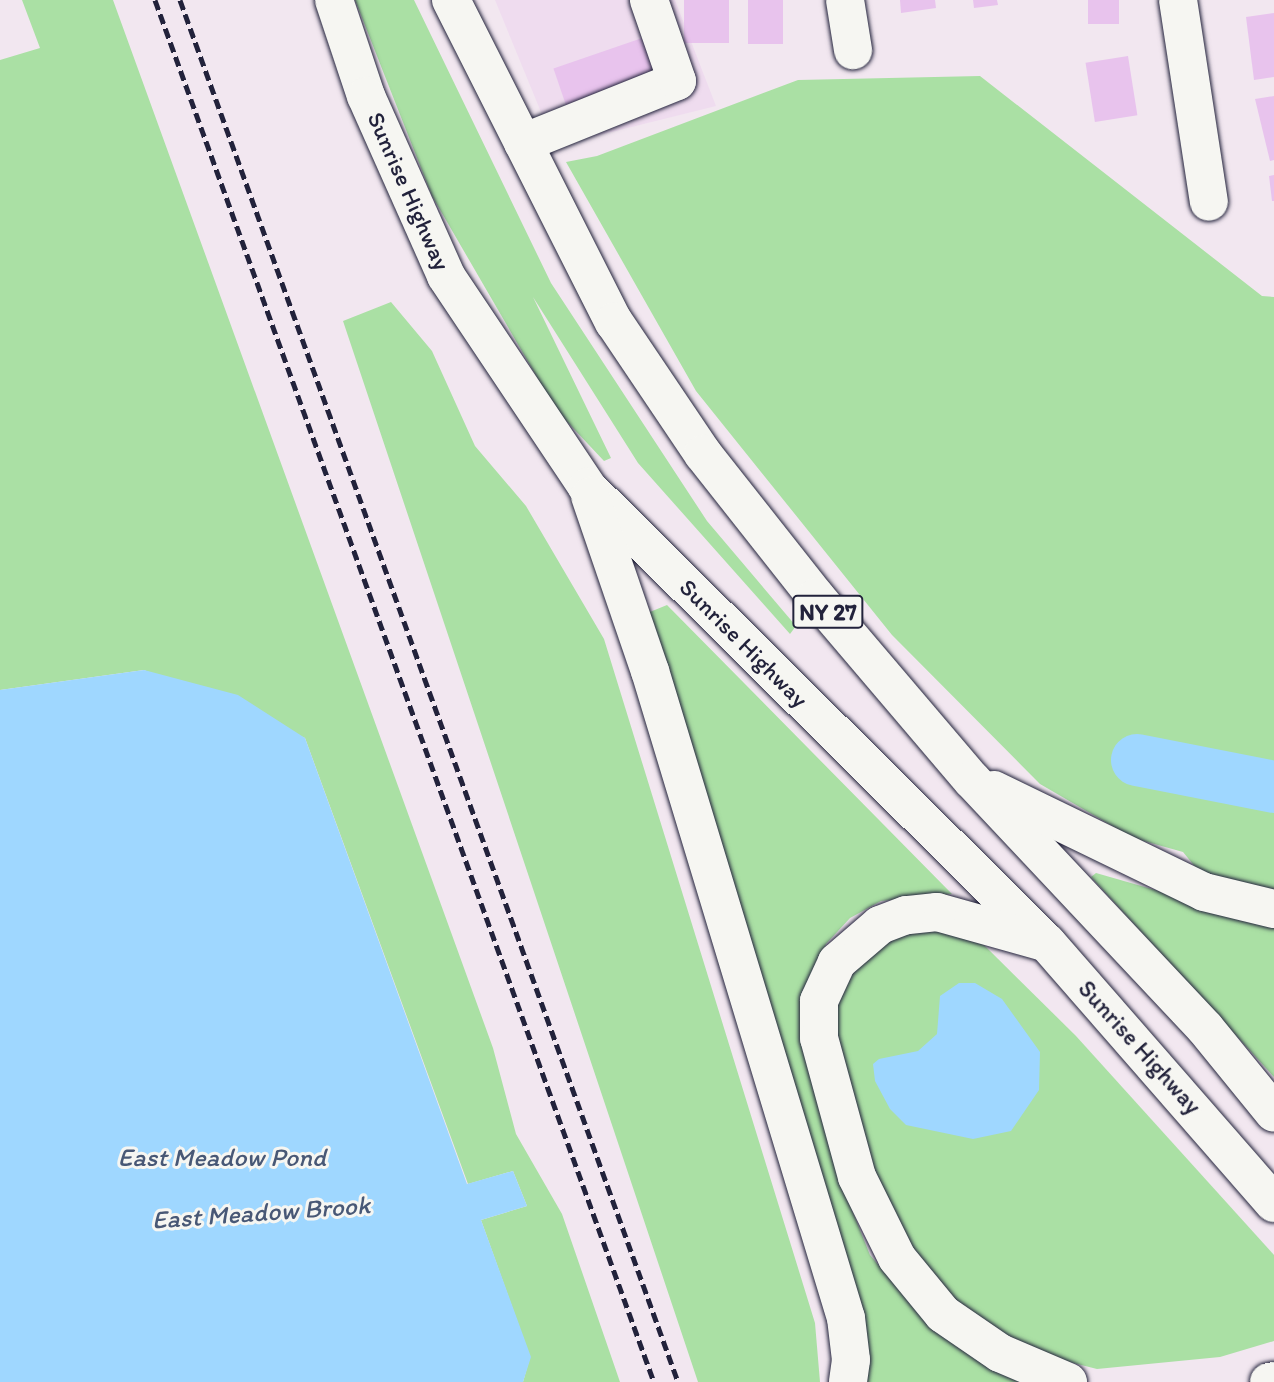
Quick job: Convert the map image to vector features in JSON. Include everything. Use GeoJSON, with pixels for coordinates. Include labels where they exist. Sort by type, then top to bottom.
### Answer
{"type":"FeatureCollection","features":[{"type":"Feature","properties":{"kind":"main road","name":"Sunrise Highway"},"geometry":{"type":"LineString","coordinates":[[334,0],[366,96],[446,276],[587,487],[1047,943],[1274,1203]]}},
{"type":"Feature","properties":{"kind":"main road","name":"NY 27"},"geometry":{"type":"LineString","coordinates":[[451,0],[614,322],[703,454],[816,597],[972,780],[1205,1028],[1274,1113]]}},
{"type":"Feature","properties":{"kind":"main road"},"geometry":{"type":"LineString","coordinates":[[523,144],[677,81],[649,0]]}},
{"type":"Feature","properties":{"kind":"main road"},"geometry":{"type":"LineString","coordinates":[[845,0],[853,50]]}},
{"type":"Feature","properties":{"kind":"main road"},"geometry":{"type":"LineString","coordinates":[[1178,0],[1209,202]]}},
{"type":"Feature","properties":{"kind":"main road"},"geometry":{"type":"LineString","coordinates":[[587,487],[650,671],[846,1318],[851,1360],[848,1382]]}},
{"type":"Feature","properties":{"kind":"main road"},"geometry":{"type":"LineString","coordinates":[[972,780],[1204,892],[1274,909]]}},
{"type":"Feature","properties":{"kind":"main road"},"geometry":{"type":"LineString","coordinates":[[1047,943],[937,912],[906,915],[880,925],[836,962],[820,1001],[819,1038],[857,1177],[897,1258],[943,1314],[1000,1353],[1068,1382]]}},
{"type":"Feature","properties":{"kind":"shaded area"},"geometry":{"type":"Polygon","coordinates":[[[495,0],[675,0],[716,106],[555,146],[495,0]]]}},
{"type":"Feature","properties":{"kind":"green space"},"geometry":{"type":"Polygon","coordinates":[[[22,0],[113,0],[493,1048],[516,1134],[562,1214],[620,1382],[523,1382],[530,1357],[481,1220],[527,1206],[513,1171],[468,1184],[305,738],[144,670],[0,690],[0,60],[40,48],[22,0]]]}},
{"type":"Feature","properties":{"kind":"green space"},"geometry":{"type":"Polygon","coordinates":[[[355,0],[414,0],[551,283],[707,521],[796,626],[790,634],[638,463],[533,297],[611,458],[604,461],[556,410],[432,196],[355,0]]]}},
{"type":"Feature","properties":{"kind":"green space"},"geometry":{"type":"Polygon","coordinates":[[[980,76],[1262,296],[1274,297],[1274,891],[1201,874],[1183,852],[1133,838],[1040,784],[892,635],[696,391],[566,162],[597,156],[798,80],[980,76]]]}},
{"type":"Feature","properties":{"kind":"green space"},"geometry":{"type":"Polygon","coordinates":[[[391,302],[432,351],[475,446],[526,506],[604,639],[815,1323],[820,1382],[698,1382],[343,321],[391,302]]]}},
{"type":"Feature","properties":{"kind":"green space"},"geometry":{"type":"Polygon","coordinates":[[[667,605],[952,894],[881,901],[850,918],[826,944],[806,990],[848,1200],[870,1255],[929,1325],[1029,1382],[858,1382],[645,614],[667,605]]]}},
{"type":"Feature","properties":{"kind":"green space"},"geometry":{"type":"Polygon","coordinates":[[[1096,873],[1274,924],[1274,1077],[1091,877],[1096,873]]]}},
{"type":"Feature","properties":{"kind":"green space"},"geometry":{"type":"Polygon","coordinates":[[[960,928],[985,946],[1076,1036],[1274,1255],[1274,1341],[1220,1357],[1097,1369],[1022,1350],[924,1279],[878,1204],[831,1006],[851,960],[893,931],[960,928]]]}},
{"type":"Feature","properties":{"kind":"water","name":"East Meadow Pond"},"geometry":{"type":"Polygon","coordinates":[[[144,670],[238,695],[305,738],[467,1184],[513,1171],[527,1206],[481,1220],[531,1357],[523,1382],[0,1382],[0,690],[144,670]]]}},
{"type":"Feature","properties":{"kind":"water"},"geometry":{"type":"Polygon","coordinates":[[[959,983],[975,983],[1002,999],[1040,1052],[1039,1090],[1011,1131],[973,1139],[906,1125],[890,1109],[875,1081],[873,1064],[879,1059],[918,1051],[937,1034],[940,996],[959,983]]]}},
{"type":"Feature","properties":{"kind":"building"},"geometry":{"type":"Polygon","coordinates":[[[684,0],[729,0],[729,43],[684,43],[684,0]]]}},
{"type":"Feature","properties":{"kind":"building"},"geometry":{"type":"Polygon","coordinates":[[[748,0],[783,0],[783,44],[748,44],[748,0]]]}},
{"type":"Feature","properties":{"kind":"building"},"geometry":{"type":"Polygon","coordinates":[[[900,0],[935,0],[936,8],[901,13],[900,0]]]}},
{"type":"Feature","properties":{"kind":"building"},"geometry":{"type":"Polygon","coordinates":[[[973,0],[997,0],[998,5],[974,8],[973,0]]]}},
{"type":"Feature","properties":{"kind":"building"},"geometry":{"type":"Polygon","coordinates":[[[1088,0],[1119,0],[1119,24],[1088,24],[1088,0]]]}},
{"type":"Feature","properties":{"kind":"building"},"geometry":{"type":"Polygon","coordinates":[[[1274,13],[1274,77],[1254,80],[1246,17],[1274,13]]]}},
{"type":"Feature","properties":{"kind":"building"},"geometry":{"type":"Polygon","coordinates":[[[648,36],[661,74],[566,106],[553,69],[648,36]]]}},
{"type":"Feature","properties":{"kind":"building"},"geometry":{"type":"Polygon","coordinates":[[[1128,56],[1137,115],[1095,122],[1086,63],[1128,56]]]}},
{"type":"Feature","properties":{"kind":"building"},"geometry":{"type":"Polygon","coordinates":[[[1274,96],[1274,160],[1270,161],[1255,99],[1274,96]]]}},
{"type":"Feature","properties":{"kind":"building"},"geometry":{"type":"Polygon","coordinates":[[[1274,175],[1274,201],[1272,201],[1269,176],[1274,175]]]}},
{"type":"Feature","properties":{"kind":"waterway","name":"East Meadow Brook"},"geometry":{"type":"LineString","coordinates":[[1137,760],[1274,787]]}},
{"type":"Feature","properties":{"kind":"railway"},"geometry":{"type":"LineString","coordinates":[[155,0],[654,1382]]}},
{"type":"Feature","properties":{"kind":"railway"},"geometry":{"type":"LineString","coordinates":[[180,0],[678,1382]]}}]}
